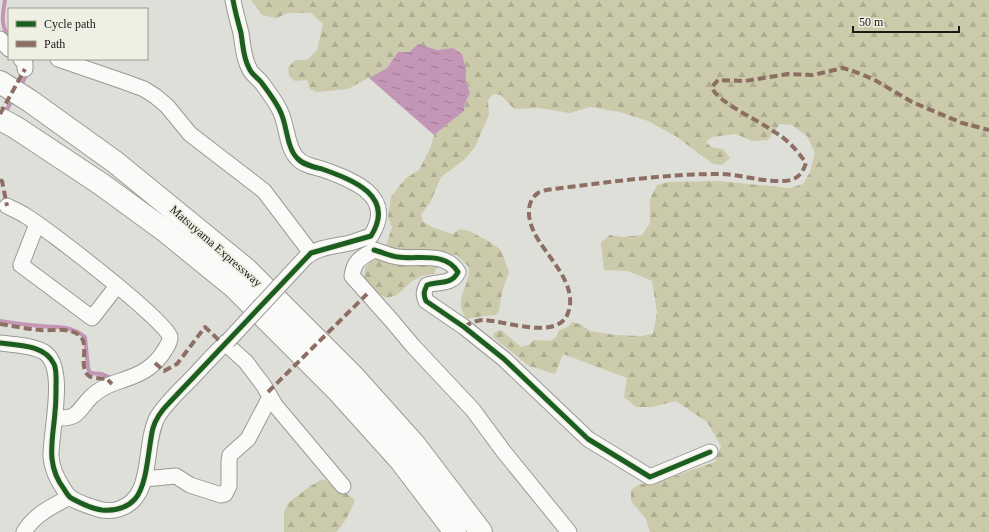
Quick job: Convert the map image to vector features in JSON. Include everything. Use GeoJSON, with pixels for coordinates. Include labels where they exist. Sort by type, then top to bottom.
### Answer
{"type":"FeatureCollection","features":[{"type":"Feature","properties":{"kind":"highway","name":"Matsuyama Expressway"},"geometry":{"type":"LineString","coordinates":[[0,82],[30,101],[115,162],[246,269],[354,377],[414,444],[481,532]]}},
{"type":"Feature","properties":{"kind":"highway","name":"Matsuyama Expressway"},"geometry":{"type":"LineString","coordinates":[[0,119],[15,127],[101,184],[164,230],[234,287],[337,390],[401,461],[455,532]]}},
{"type":"Feature","properties":{"kind":"street"},"geometry":{"type":"LineString","coordinates":[[233,0],[245,58],[249,70],[261,82],[281,112],[291,149],[297,159],[308,165],[348,179],[364,188],[372,196],[377,206],[379,216],[373,243],[353,268],[352,276],[392,320],[412,346],[473,410],[504,452],[569,532]]}},
{"type":"Feature","properties":{"kind":"street"},"geometry":{"type":"LineString","coordinates":[[0,39],[8,47]]}},
{"type":"Feature","properties":{"kind":"street"},"geometry":{"type":"LineString","coordinates":[[61,60],[144,89],[155,96],[167,106],[190,134],[264,191],[308,255]]}},
{"type":"Feature","properties":{"kind":"street"},"geometry":{"type":"LineString","coordinates":[[7,206],[26,216],[54,235],[118,286],[147,310],[165,328],[170,337],[166,349],[153,365],[142,372],[98,391],[75,416],[66,419],[55,418]]}},
{"type":"Feature","properties":{"kind":"street"},"geometry":{"type":"LineString","coordinates":[[37,224],[21,265],[92,318],[118,286]]}},
{"type":"Feature","properties":{"kind":"street"},"geometry":{"type":"LineString","coordinates":[[0,343],[26,346],[45,352],[55,365],[55,418],[51,458],[54,472],[70,497],[102,510],[114,510],[127,506],[136,498],[144,479],[153,427],[159,415],[308,255],[373,243],[398,257],[440,259],[450,262],[458,272],[456,278],[451,281],[427,285],[424,296],[426,301],[464,326],[504,359],[588,439],[650,478],[710,452]]}},
{"type":"Feature","properties":{"kind":"street"},"geometry":{"type":"LineString","coordinates":[[227,342],[246,362],[280,411],[343,486]]}},
{"type":"Feature","properties":{"kind":"street"},"geometry":{"type":"LineString","coordinates":[[144,479],[176,476],[190,485],[221,495],[225,494],[229,486],[230,455],[248,439],[270,397]]}},
{"type":"Feature","properties":{"kind":"street"},"geometry":{"type":"LineString","coordinates":[[24,532],[34,518],[70,497]]}},
{"type":"Feature","properties":{"kind":"green space"},"geometry":{"type":"Polygon","coordinates":[[[251,0],[989,0],[989,532],[650,532],[646,519],[631,501],[631,490],[640,484],[655,483],[715,462],[721,446],[707,422],[676,401],[652,407],[636,407],[624,397],[627,378],[563,354],[555,374],[529,366],[493,337],[495,332],[501,330],[521,347],[528,345],[534,340],[550,341],[556,337],[559,330],[568,327],[572,322],[580,324],[590,331],[616,335],[641,336],[653,334],[657,312],[652,281],[628,271],[604,270],[601,242],[610,235],[622,237],[642,235],[650,223],[650,199],[657,185],[669,182],[718,181],[790,188],[803,184],[810,172],[815,153],[807,136],[792,125],[780,124],[768,140],[752,141],[736,134],[712,137],[706,142],[711,147],[723,149],[730,158],[722,165],[713,164],[677,137],[648,121],[620,112],[590,107],[570,113],[538,108],[514,109],[501,95],[493,94],[488,100],[489,115],[475,147],[464,160],[441,177],[430,203],[421,214],[423,222],[434,228],[453,234],[460,229],[469,231],[490,242],[501,250],[509,272],[502,292],[499,311],[496,315],[467,319],[461,306],[461,299],[469,274],[469,267],[457,255],[447,254],[433,274],[422,276],[412,281],[397,295],[387,298],[376,293],[364,281],[365,268],[370,262],[377,259],[386,246],[392,227],[388,217],[391,197],[405,179],[419,170],[430,149],[434,135],[464,111],[465,103],[470,93],[466,82],[466,69],[453,48],[437,50],[418,44],[409,52],[398,52],[387,68],[348,89],[317,92],[310,89],[307,80],[295,81],[289,76],[288,68],[295,60],[307,60],[317,50],[323,24],[311,13],[288,13],[276,18],[262,15],[251,0]]]}},
{"type":"Feature","properties":{"kind":"green space"},"geometry":{"type":"Polygon","coordinates":[[[323,479],[339,488],[355,500],[342,525],[336,532],[284,532],[284,512],[289,502],[323,479]]]}},
{"type":"Feature","properties":{"kind":"water"},"geometry":{"type":"Polygon","coordinates":[[[418,44],[437,50],[453,48],[462,54],[466,69],[466,82],[470,93],[465,103],[464,111],[434,135],[369,78],[387,68],[398,52],[409,52],[418,44]]]}},
{"type":"Feature","properties":{"kind":"waterway"},"geometry":{"type":"LineString","coordinates":[[5,0],[3,24],[8,35]]}},
{"type":"Feature","properties":{"kind":"waterway"},"geometry":{"type":"LineString","coordinates":[[20,87],[28,72]]}},
{"type":"Feature","properties":{"kind":"waterway"},"geometry":{"type":"LineString","coordinates":[[5,113],[13,98]]}},
{"type":"Feature","properties":{"kind":"waterway"},"geometry":{"type":"LineString","coordinates":[[0,321],[64,328],[80,333],[85,337],[88,368],[90,373],[102,374],[109,377],[111,381]]}},
{"type":"Feature","properties":{"kind":"marked path"},"geometry":{"type":"LineString","coordinates":[[464,327],[474,322],[484,320],[518,326],[543,328],[554,326],[562,321],[568,313],[570,302],[569,291],[565,281],[539,241],[530,222],[529,206],[531,201],[538,193],[546,190],[632,179],[697,174],[727,174],[774,181],[787,181],[798,176],[803,171],[806,163],[799,153],[778,134],[721,98],[712,87],[718,80],[745,81],[788,74],[813,75],[843,68],[873,79],[912,102],[962,123],[989,130]]}},
{"type":"Feature","properties":{"kind":"marked path"},"geometry":{"type":"LineString","coordinates":[[0,114],[25,69]]}},
{"type":"Feature","properties":{"kind":"marked path"},"geometry":{"type":"LineString","coordinates":[[0,180],[2,181],[7,206]]}},
{"type":"Feature","properties":{"kind":"marked path"},"geometry":{"type":"LineString","coordinates":[[268,392],[367,294]]}},
{"type":"Feature","properties":{"kind":"marked path"},"geometry":{"type":"LineString","coordinates":[[0,324],[35,330],[65,330],[79,335],[84,344],[84,367],[86,372],[91,377],[107,379],[112,384]]}},
{"type":"Feature","properties":{"kind":"marked path"},"geometry":{"type":"LineString","coordinates":[[155,363],[164,371],[177,364],[205,327],[224,345]]}},
{"type":"Feature","properties":{"kind":"cycle path"},"geometry":{"type":"LineString","coordinates":[[0,343],[30,347],[38,350],[50,358],[55,366],[56,397],[52,461],[58,480],[67,494],[86,506],[102,510],[120,508],[128,505],[135,499],[143,484],[153,428],[166,406],[311,253],[371,236],[377,222],[378,210],[375,200],[368,192],[358,184],[346,178],[305,164],[299,160],[291,149],[283,118],[279,109],[261,82],[251,72],[247,64],[233,0]]}},
{"type":"Feature","properties":{"kind":"cycle path"},"geometry":{"type":"LineString","coordinates":[[374,250],[398,257],[439,259],[453,265],[458,272],[452,279],[445,282],[427,285],[424,293],[426,301],[464,327],[504,359],[588,439],[650,477],[710,452]]}}]}
